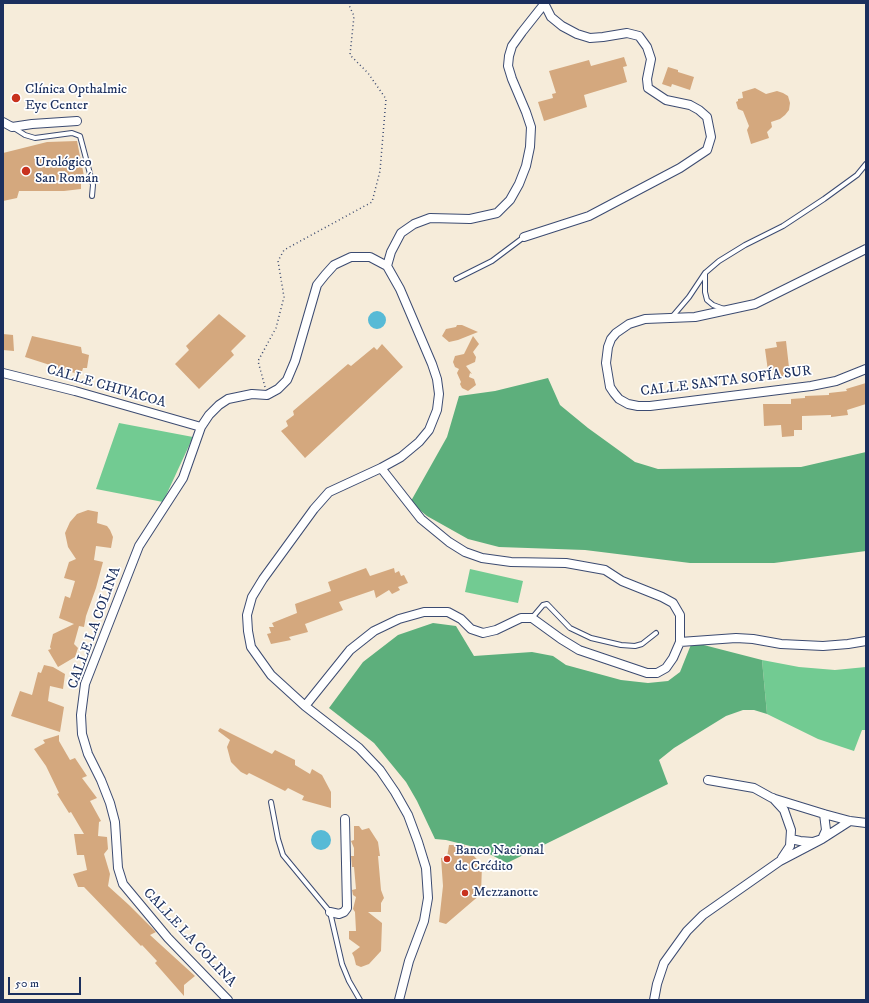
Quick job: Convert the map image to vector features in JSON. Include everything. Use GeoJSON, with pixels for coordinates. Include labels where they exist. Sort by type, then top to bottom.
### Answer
{"type":"FeatureCollection","features":[{"type":"Feature","properties":{"kind":"street"},"geometry":{"type":"LineString","coordinates":[[387,266],[391,252],[401,233],[414,224],[430,218],[470,218],[497,213],[510,200],[519,184],[526,166],[530,147],[531,127],[512,79],[508,66],[509,56],[512,46],[545,4],[551,17],[562,26],[577,34],[590,38],[627,32],[639,36],[647,48],[651,59],[646,79],[648,88],[666,100],[690,106],[699,110],[707,117],[711,137],[707,150],[680,168],[589,216],[524,237]]}},
{"type":"Feature","properties":{"kind":"street"},"geometry":{"type":"LineString","coordinates":[[3,122],[12,127],[28,124],[77,121]]}},
{"type":"Feature","properties":{"kind":"street","name":"CALLE SANTA SOFÍA SUR"},"geometry":{"type":"LineString","coordinates":[[866,249],[755,304],[695,317],[645,319],[629,324],[616,333],[611,339],[608,347],[606,363],[610,387],[619,399],[628,404],[638,406],[650,406],[811,386],[836,381],[866,369]]}},
{"type":"Feature","properties":{"kind":"street"},"geometry":{"type":"LineString","coordinates":[[267,394],[278,389],[287,380],[295,361],[317,286],[325,274],[334,265],[351,257],[370,258],[387,266],[400,289],[437,379],[440,394],[437,410],[429,430],[419,442],[382,468],[329,492],[314,509],[279,556],[252,597],[247,615],[251,646],[272,675],[305,706],[359,748],[380,770],[395,792],[408,816],[426,868],[428,878],[427,909],[406,972],[399,1000]]}},
{"type":"Feature","properties":{"kind":"street","name":"CALLE CHIVACOA"},"geometry":{"type":"LineString","coordinates":[[3,373],[75,391],[201,427]]}},
{"type":"Feature","properties":{"kind":"street","name":"CALLE LA COLINA"},"geometry":{"type":"LineString","coordinates":[[228,1000],[168,938],[123,884],[118,868],[115,822],[110,803],[101,780],[88,754],[82,734],[81,715],[85,684],[131,564],[139,546],[183,478],[201,427],[209,415],[219,405],[228,399],[252,394],[267,394]]}},
{"type":"Feature","properties":{"kind":"street"},"geometry":{"type":"LineString","coordinates":[[305,706],[350,650],[374,631],[399,618],[424,612],[448,612],[461,619],[471,629],[483,633],[496,630],[521,618],[532,618],[579,650],[647,673],[657,673],[666,668],[673,658],[680,642],[680,615],[673,603],[622,581],[605,570],[566,563],[511,562],[482,558],[465,552],[449,542],[421,519],[382,468]]}},
{"type":"Feature","properties":{"kind":"street"},"geometry":{"type":"LineString","coordinates":[[680,642],[736,638],[753,639],[781,644],[823,646],[866,641]]}},
{"type":"Feature","properties":{"kind":"street"},"geometry":{"type":"LineString","coordinates":[[708,780],[754,788],[772,798],[850,821],[866,823]]}},
{"type":"Feature","properties":{"kind":"street"},"geometry":{"type":"LineString","coordinates":[[772,798],[784,810],[791,830],[790,846],[780,860]]}},
{"type":"Feature","properties":{"kind":"street"},"geometry":{"type":"LineString","coordinates":[[791,840],[813,842],[822,839],[826,830],[824,814]]}},
{"type":"Feature","properties":{"kind":"street"},"geometry":{"type":"LineString","coordinates":[[330,912],[339,914],[344,912],[346,908],[345,819]]}},
{"type":"Feature","properties":{"kind":"street"},"geometry":{"type":"LineString","coordinates":[[654,1000],[657,984],[664,963],[687,931],[703,916],[780,860],[822,839],[850,821]]}},
{"type":"Feature","properties":{"kind":"lane"},"geometry":{"type":"LineString","coordinates":[[12,127],[25,135],[35,138],[72,133],[80,136],[93,184],[92,196]]}},
{"type":"Feature","properties":{"kind":"lane"},"geometry":{"type":"LineString","coordinates":[[672,318],[689,297],[705,273],[719,261],[745,245],[783,226],[857,174],[866,164]]}},
{"type":"Feature","properties":{"kind":"lane"},"geometry":{"type":"LineString","coordinates":[[456,279],[492,260],[524,237]]}},
{"type":"Feature","properties":{"kind":"lane"},"geometry":{"type":"LineString","coordinates":[[705,273],[705,292],[707,300],[713,306],[730,310]]}},
{"type":"Feature","properties":{"kind":"lane"},"geometry":{"type":"LineString","coordinates":[[532,618],[543,605],[547,604],[570,628],[591,638],[621,645],[635,646],[642,644],[656,632]]}},
{"type":"Feature","properties":{"kind":"lane"},"geometry":{"type":"LineString","coordinates":[[271,802],[278,839],[283,855],[330,912],[342,964],[349,981],[360,1000]]}},
{"type":"Feature","properties":{"kind":"path"},"geometry":{"type":"LineString","coordinates":[[267,394],[258,361],[276,328],[284,297],[278,261],[284,250],[372,202],[380,171],[386,99],[368,73],[350,55],[354,16],[348,3]]}},
{"type":"Feature","properties":{"kind":"green space"},"geometry":{"type":"Polygon","coordinates":[[[548,378],[560,405],[588,428],[635,462],[658,469],[801,467],[866,452],[866,551],[774,563],[690,563],[585,550],[499,547],[468,539],[427,516],[416,507],[411,501],[447,437],[459,396],[495,391],[548,378]]]}},
{"type":"Feature","properties":{"kind":"green space"},"geometry":{"type":"Polygon","coordinates":[[[119,423],[193,437],[163,502],[96,489],[119,423]]]}},
{"type":"Feature","properties":{"kind":"green space"},"geometry":{"type":"Polygon","coordinates":[[[470,569],[523,581],[518,603],[465,592],[470,569]]]}},
{"type":"Feature","properties":{"kind":"green space"},"geometry":{"type":"Polygon","coordinates":[[[433,623],[456,626],[474,656],[532,652],[553,656],[566,665],[621,680],[648,683],[668,681],[680,672],[692,642],[762,660],[767,714],[754,710],[743,710],[726,716],[674,748],[659,760],[668,784],[507,863],[478,848],[446,840],[435,839],[406,782],[374,743],[329,708],[363,662],[398,635],[433,623]]]}},
{"type":"Feature","properties":{"kind":"green space"},"geometry":{"type":"Polygon","coordinates":[[[762,660],[799,667],[835,670],[866,667],[866,730],[862,730],[854,751],[818,739],[767,714],[762,660]]]}},
{"type":"Feature","properties":{"kind":"water"},"geometry":{"type":"Polygon","coordinates":[[[377,311],[383,314],[386,320],[383,326],[377,329],[371,326],[368,320],[371,314],[377,311]]]}},
{"type":"Feature","properties":{"kind":"water"},"geometry":{"type":"Polygon","coordinates":[[[321,830],[328,833],[331,840],[328,847],[321,850],[314,847],[311,840],[314,833],[321,830]]]}},
{"type":"Feature","properties":{"kind":"building"},"geometry":{"type":"Polygon","coordinates":[[[624,57],[627,66],[623,67],[627,82],[584,95],[587,107],[544,121],[538,102],[553,98],[552,94],[556,93],[549,71],[589,60],[591,66],[624,57]]]}},
{"type":"Feature","properties":{"kind":"building"},"geometry":{"type":"Polygon","coordinates":[[[668,67],[694,77],[690,90],[672,84],[671,87],[662,84],[668,67]]]}},
{"type":"Feature","properties":{"kind":"building"},"geometry":{"type":"Polygon","coordinates":[[[755,88],[766,94],[777,91],[783,93],[788,96],[790,103],[789,110],[785,115],[780,119],[771,122],[772,127],[767,132],[769,138],[751,144],[747,130],[749,126],[743,111],[738,109],[736,102],[738,99],[743,98],[742,92],[755,88]]]}},
{"type":"Feature","properties":{"kind":"building"},"geometry":{"type":"Polygon","coordinates":[[[77,141],[85,181],[81,182],[81,189],[64,191],[19,191],[17,198],[3,201],[3,153],[47,142],[77,141]]]}},
{"type":"Feature","properties":{"kind":"building"},"geometry":{"type":"Polygon","coordinates":[[[219,314],[246,336],[231,351],[234,355],[199,389],[175,364],[189,350],[186,346],[219,314]]]}},
{"type":"Feature","properties":{"kind":"building"},"geometry":{"type":"Polygon","coordinates":[[[457,325],[462,325],[478,332],[449,342],[442,336],[446,329],[456,327],[457,325]]]}},
{"type":"Feature","properties":{"kind":"building"},"geometry":{"type":"Polygon","coordinates":[[[3,334],[13,335],[14,351],[3,350],[3,334]]]}},
{"type":"Feature","properties":{"kind":"building"},"geometry":{"type":"Polygon","coordinates":[[[32,336],[81,347],[82,353],[89,355],[87,368],[83,368],[81,375],[25,357],[32,336]]]}},
{"type":"Feature","properties":{"kind":"building"},"geometry":{"type":"Polygon","coordinates":[[[473,336],[479,344],[473,352],[476,357],[475,362],[466,366],[472,374],[470,373],[469,377],[474,379],[476,385],[468,391],[462,388],[457,373],[459,369],[455,367],[453,362],[455,356],[464,354],[473,336]]]}},
{"type":"Feature","properties":{"kind":"building"},"geometry":{"type":"Polygon","coordinates":[[[786,341],[790,376],[778,377],[777,369],[768,371],[765,349],[777,347],[776,342],[786,341]]]}},
{"type":"Feature","properties":{"kind":"building"},"geometry":{"type":"Polygon","coordinates":[[[382,344],[403,367],[305,458],[281,431],[288,426],[286,421],[294,415],[293,411],[348,364],[351,366],[374,347],[377,350],[382,344]]]}},
{"type":"Feature","properties":{"kind":"building"},"geometry":{"type":"Polygon","coordinates":[[[866,383],[866,404],[847,410],[848,415],[831,417],[831,415],[802,416],[802,430],[794,430],[794,436],[782,437],[781,425],[764,426],[763,404],[791,404],[791,399],[805,398],[805,396],[829,395],[829,393],[847,391],[846,389],[866,383]]]}},
{"type":"Feature","properties":{"kind":"building"},"geometry":{"type":"Polygon","coordinates":[[[88,510],[98,512],[97,523],[107,526],[110,530],[113,537],[111,548],[96,546],[94,560],[103,562],[84,627],[79,626],[74,644],[78,648],[75,657],[58,667],[48,650],[51,649],[50,647],[53,634],[74,624],[59,618],[65,596],[70,598],[75,581],[64,578],[69,562],[76,559],[68,547],[65,533],[70,522],[77,514],[88,510]]]}},
{"type":"Feature","properties":{"kind":"building"},"geometry":{"type":"Polygon","coordinates":[[[366,568],[370,576],[394,568],[395,573],[399,571],[401,576],[404,575],[408,583],[398,587],[400,590],[392,594],[389,590],[376,598],[374,590],[339,602],[343,610],[305,624],[308,632],[289,637],[291,640],[271,644],[267,634],[271,633],[269,627],[274,627],[272,623],[297,613],[295,604],[331,591],[328,582],[366,568]]]}},
{"type":"Feature","properties":{"kind":"building"},"geometry":{"type":"Polygon","coordinates":[[[44,665],[53,667],[65,674],[63,689],[50,686],[48,701],[64,707],[60,732],[11,716],[20,691],[32,695],[38,672],[41,673],[44,665]]]}},
{"type":"Feature","properties":{"kind":"building"},"geometry":{"type":"Polygon","coordinates":[[[220,728],[272,754],[275,750],[295,760],[295,765],[310,774],[312,769],[322,775],[331,792],[331,808],[302,800],[304,796],[288,788],[285,791],[249,773],[247,775],[241,772],[231,762],[227,747],[230,740],[218,731],[220,728]]]}},
{"type":"Feature","properties":{"kind":"building"},"geometry":{"type":"Polygon","coordinates":[[[59,735],[59,741],[70,760],[75,758],[87,776],[82,778],[97,798],[90,801],[101,821],[99,822],[98,836],[107,837],[108,849],[104,854],[110,874],[108,886],[156,932],[150,935],[195,976],[184,985],[184,996],[155,963],[157,961],[142,945],[141,946],[84,887],[78,887],[73,874],[87,870],[84,855],[77,855],[74,834],[84,834],[71,812],[69,813],[57,794],[59,793],[46,766],[34,749],[45,743],[43,740],[59,735]]]}},
{"type":"Feature","properties":{"kind":"building"},"geometry":{"type":"Polygon","coordinates":[[[354,826],[359,826],[362,830],[369,828],[378,842],[381,890],[384,898],[381,903],[381,912],[368,912],[382,923],[381,951],[369,964],[361,967],[356,965],[352,953],[360,947],[349,939],[349,931],[356,931],[355,912],[353,909],[356,897],[353,895],[352,890],[356,889],[354,867],[352,867],[351,856],[354,856],[354,848],[351,841],[354,840],[354,826]]]}},
{"type":"Feature","properties":{"kind":"building"},"geometry":{"type":"Polygon","coordinates":[[[449,845],[464,845],[482,865],[481,894],[446,924],[439,922],[443,886],[441,858],[447,857],[449,845]]]}},
{"type":"Feature","properties":{"kind":"place","name":"Clínica Opthalmic Eye Center"},"geometry":{"type":"Point","coordinates":[16,98]}},
{"type":"Feature","properties":{"kind":"place","name":"Urológico San Román"},"geometry":{"type":"Point","coordinates":[26,171]}},
{"type":"Feature","properties":{"kind":"place","name":"Banco Nacional de Crédito"},"geometry":{"type":"Point","coordinates":[447,859]}},
{"type":"Feature","properties":{"kind":"place","name":"Mezzanotte"},"geometry":{"type":"Point","coordinates":[465,893]}}]}
